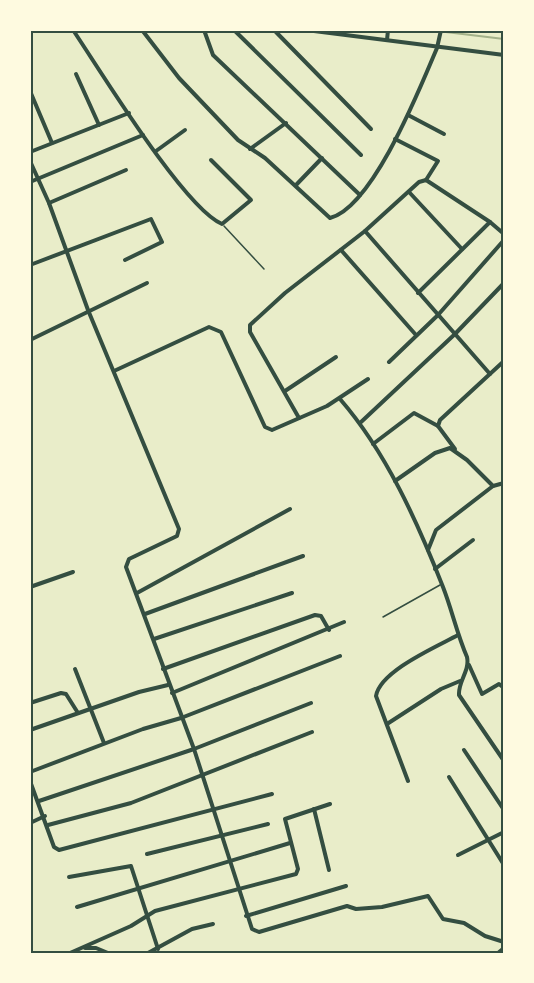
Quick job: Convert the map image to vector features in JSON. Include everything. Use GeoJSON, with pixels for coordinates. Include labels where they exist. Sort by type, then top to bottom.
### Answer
{"type":"FeatureCollection","features":[{"type":"Feature","properties":{"kind":"street"},"geometry":{"type":"LineString","coordinates":[[72,30],[143,135],[188,194],[222,224],[250,200],[211,160]]}},
{"type":"Feature","properties":{"kind":"street"},"geometry":{"type":"LineString","coordinates":[[142,30],[179,78],[250,149],[296,185],[330,218],[360,195],[395,139],[437,48],[441,30]]}},
{"type":"Feature","properties":{"kind":"street"},"geometry":{"type":"LineString","coordinates":[[204,30],[213,55],[360,195]]}},
{"type":"Feature","properties":{"kind":"street"},"geometry":{"type":"LineString","coordinates":[[234,30],[361,155]]}},
{"type":"Feature","properties":{"kind":"street"},"geometry":{"type":"LineString","coordinates":[[274,30],[371,129]]}},
{"type":"Feature","properties":{"kind":"street"},"geometry":{"type":"LineString","coordinates":[[307,30],[388,35],[437,48],[504,55]]}},
{"type":"Feature","properties":{"kind":"street"},"geometry":{"type":"LineString","coordinates":[[76,74],[99,125]]}},
{"type":"Feature","properties":{"kind":"street"},"geometry":{"type":"LineString","coordinates":[[30,91],[52,143]]}},
{"type":"Feature","properties":{"kind":"street"},"geometry":{"type":"LineString","coordinates":[[30,152],[129,113]]}},
{"type":"Feature","properties":{"kind":"street"},"geometry":{"type":"LineString","coordinates":[[408,115],[444,134]]}},
{"type":"Feature","properties":{"kind":"street"},"geometry":{"type":"LineString","coordinates":[[250,149],[286,123]]}},
{"type":"Feature","properties":{"kind":"street"},"geometry":{"type":"LineString","coordinates":[[156,151],[185,130]]}},
{"type":"Feature","properties":{"kind":"street"},"geometry":{"type":"LineString","coordinates":[[30,182],[143,135]]}},
{"type":"Feature","properties":{"kind":"street"},"geometry":{"type":"LineString","coordinates":[[299,418],[250,332],[250,325],[285,293],[366,231],[419,182],[426,180],[438,161],[395,139]]}},
{"type":"Feature","properties":{"kind":"street"},"geometry":{"type":"LineString","coordinates":[[296,185],[322,158]]}},
{"type":"Feature","properties":{"kind":"street"},"geometry":{"type":"LineString","coordinates":[[30,161],[68,250],[88,310],[179,529],[177,536],[126,563],[168,685],[215,809],[246,916],[252,929],[259,932],[346,906],[356,909],[381,907],[424,896],[431,898],[443,919],[464,923],[485,936],[504,942]]}},
{"type":"Feature","properties":{"kind":"street"},"geometry":{"type":"LineString","coordinates":[[49,203],[126,170]]}},
{"type":"Feature","properties":{"kind":"street"},"geometry":{"type":"LineString","coordinates":[[426,180],[490,222],[504,234]]}},
{"type":"Feature","properties":{"kind":"street"},"geometry":{"type":"LineString","coordinates":[[409,192],[462,249]]}},
{"type":"Feature","properties":{"kind":"street"},"geometry":{"type":"LineString","coordinates":[[30,265],[151,219],[162,242],[125,260]]}},
{"type":"Feature","properties":{"kind":"street"},"geometry":{"type":"LineString","coordinates":[[418,293],[490,222]]}},
{"type":"Feature","properties":{"kind":"street"},"geometry":{"type":"LineString","coordinates":[[366,231],[490,374]]}},
{"type":"Feature","properties":{"kind":"street"},"geometry":{"type":"LineString","coordinates":[[389,362],[438,315],[504,240]]}},
{"type":"Feature","properties":{"kind":"street"},"geometry":{"type":"LineString","coordinates":[[341,250],[416,335]]}},
{"type":"Feature","properties":{"kind":"street"},"geometry":{"type":"LineString","coordinates":[[30,340],[147,283]]}},
{"type":"Feature","properties":{"kind":"street"},"geometry":{"type":"LineString","coordinates":[[360,423],[455,334],[504,283]]}},
{"type":"Feature","properties":{"kind":"street"},"geometry":{"type":"LineString","coordinates":[[114,371],[209,327],[216,328],[221,332],[265,427],[272,430],[340,399],[368,379]]}},
{"type":"Feature","properties":{"kind":"street"},"geometry":{"type":"LineString","coordinates":[[285,391],[336,357]]}},
{"type":"Feature","properties":{"kind":"street"},"geometry":{"type":"LineString","coordinates":[[438,426],[442,418],[504,361]]}},
{"type":"Feature","properties":{"kind":"street"},"geometry":{"type":"LineString","coordinates":[[340,399],[360,423],[395,481],[442,584],[468,664],[482,694],[499,684],[504,688]]}},
{"type":"Feature","properties":{"kind":"street"},"geometry":{"type":"LineString","coordinates":[[373,444],[414,413],[438,426],[456,450],[493,486]]}},
{"type":"Feature","properties":{"kind":"street"},"geometry":{"type":"LineString","coordinates":[[395,481],[435,453],[450,448],[456,450]]}},
{"type":"Feature","properties":{"kind":"street"},"geometry":{"type":"LineString","coordinates":[[427,550],[436,530],[493,486],[504,483]]}},
{"type":"Feature","properties":{"kind":"street"},"geometry":{"type":"LineString","coordinates":[[137,593],[290,509]]}},
{"type":"Feature","properties":{"kind":"street"},"geometry":{"type":"LineString","coordinates":[[435,569],[473,540]]}},
{"type":"Feature","properties":{"kind":"street"},"geometry":{"type":"LineString","coordinates":[[145,614],[303,556]]}},
{"type":"Feature","properties":{"kind":"street"},"geometry":{"type":"LineString","coordinates":[[30,587],[73,572]]}},
{"type":"Feature","properties":{"kind":"street"},"geometry":{"type":"LineString","coordinates":[[154,639],[292,593]]}},
{"type":"Feature","properties":{"kind":"street"},"geometry":{"type":"LineString","coordinates":[[163,669],[315,615],[321,616],[330,630]]}},
{"type":"Feature","properties":{"kind":"street"},"geometry":{"type":"LineString","coordinates":[[172,693],[330,630],[344,622]]}},
{"type":"Feature","properties":{"kind":"street"},"geometry":{"type":"LineString","coordinates":[[408,781],[376,696],[378,687],[397,670],[458,635]]}},
{"type":"Feature","properties":{"kind":"street"},"geometry":{"type":"LineString","coordinates":[[30,772],[104,743],[182,718],[340,656]]}},
{"type":"Feature","properties":{"kind":"street"},"geometry":{"type":"LineString","coordinates":[[468,664],[460,681],[459,695],[504,761]]}},
{"type":"Feature","properties":{"kind":"street"},"geometry":{"type":"LineString","coordinates":[[75,669],[104,743]]}},
{"type":"Feature","properties":{"kind":"street"},"geometry":{"type":"LineString","coordinates":[[387,724],[441,689],[460,681]]}},
{"type":"Feature","properties":{"kind":"street"},"geometry":{"type":"LineString","coordinates":[[30,730],[91,708],[168,685]]}},
{"type":"Feature","properties":{"kind":"street"},"geometry":{"type":"LineString","coordinates":[[30,703],[62,693],[66,694],[78,713]]}},
{"type":"Feature","properties":{"kind":"street"},"geometry":{"type":"LineString","coordinates":[[39,801],[194,749],[311,703]]}},
{"type":"Feature","properties":{"kind":"street"},"geometry":{"type":"LineString","coordinates":[[48,825],[131,802],[312,732]]}},
{"type":"Feature","properties":{"kind":"street"},"geometry":{"type":"LineString","coordinates":[[464,750],[504,810]]}},
{"type":"Feature","properties":{"kind":"street"},"geometry":{"type":"LineString","coordinates":[[449,777],[504,864]]}},
{"type":"Feature","properties":{"kind":"street"},"geometry":{"type":"LineString","coordinates":[[30,781],[45,816],[54,847],[61,850],[272,794]]}},
{"type":"Feature","properties":{"kind":"street"},"geometry":{"type":"LineString","coordinates":[[70,953],[164,908],[239,891],[296,874],[298,869],[285,819],[330,804]]}},
{"type":"Feature","properties":{"kind":"street"},"geometry":{"type":"LineString","coordinates":[[314,809],[329,870]]}},
{"type":"Feature","properties":{"kind":"street"},"geometry":{"type":"LineString","coordinates":[[30,823],[45,816]]}},
{"type":"Feature","properties":{"kind":"street"},"geometry":{"type":"LineString","coordinates":[[147,854],[268,824]]}},
{"type":"Feature","properties":{"kind":"street"},"geometry":{"type":"LineString","coordinates":[[458,855],[504,832]]}},
{"type":"Feature","properties":{"kind":"street"},"geometry":{"type":"LineString","coordinates":[[77,907],[231,863],[290,843]]}},
{"type":"Feature","properties":{"kind":"street"},"geometry":{"type":"LineString","coordinates":[[69,877],[128,865],[133,869],[158,949]]}},
{"type":"Feature","properties":{"kind":"street"},"geometry":{"type":"LineString","coordinates":[[246,916],[346,886]]}},
{"type":"Feature","properties":{"kind":"street"},"geometry":{"type":"LineString","coordinates":[[148,953],[192,929],[213,924]]}},
{"type":"Feature","properties":{"kind":"street"},"geometry":{"type":"LineString","coordinates":[[81,948],[96,948],[108,953]]}},
{"type":"Feature","properties":{"kind":"street"},"geometry":{"type":"LineString","coordinates":[[498,953],[504,948]]}},
{"type":"Feature","properties":{"kind":"lane"},"geometry":{"type":"LineString","coordinates":[[222,224],[264,269]]}},
{"type":"Feature","properties":{"kind":"lane"},"geometry":{"type":"LineString","coordinates":[[383,617],[442,584]]}},
{"type":"Feature","properties":{"kind":"waterway"},"geometry":{"type":"LineString","coordinates":[[429,30],[504,39]]}}]}
